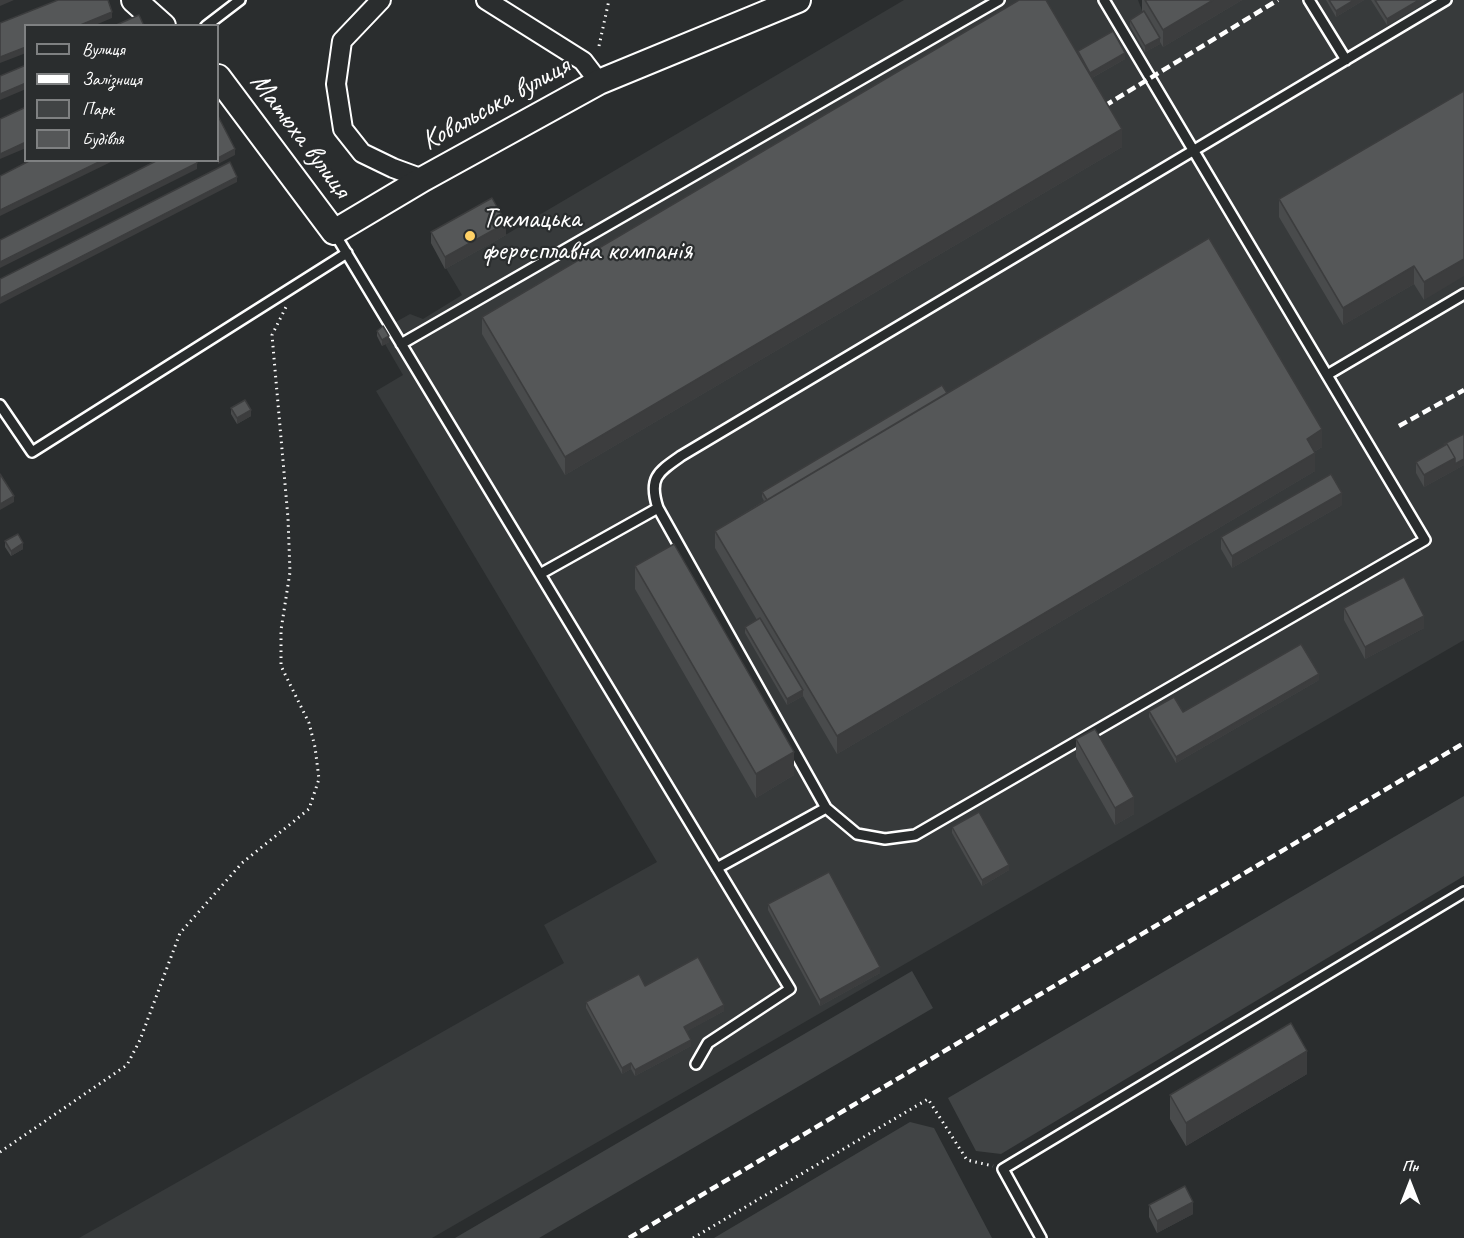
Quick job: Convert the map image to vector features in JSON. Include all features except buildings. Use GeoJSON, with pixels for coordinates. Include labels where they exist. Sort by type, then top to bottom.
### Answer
{"type":"FeatureCollection","features":[{"type":"Feature","properties":{"kind":"street"},"geometry":{"type":"LineString","coordinates":[[134,0],[161,24]]}},
{"type":"Feature","properties":{"kind":"street","name":"Ковальська вулиця"},"geometry":{"type":"LineString","coordinates":[[381,0],[342,40],[336,84],[344,129],[363,153],[393,168],[423,179]]}},
{"type":"Feature","properties":{"kind":"street","name":"Ковальська вулиця"},"geometry":{"type":"LineString","coordinates":[[486,0],[584,62],[599,82]]}},
{"type":"Feature","properties":{"kind":"street","name":"Ковальська вулиця"},"geometry":{"type":"LineString","coordinates":[[334,231],[599,82],[798,0]]}},
{"type":"Feature","properties":{"kind":"street","name":"Матюха вулиця"},"geometry":{"type":"LineString","coordinates":[[219,78],[334,231]]}},
{"type":"Feature","properties":{"kind":"lane"},"geometry":{"type":"LineString","coordinates":[[209,24],[240,0]]}},
{"type":"Feature","properties":{"kind":"lane"},"geometry":{"type":"LineString","coordinates":[[401,344],[999,0]]}},
{"type":"Feature","properties":{"kind":"lane"},"geometry":{"type":"LineString","coordinates":[[1104,0],[1194,151],[1425,540],[915,835],[885,839],[856,834],[826,808],[658,508],[652,491],[660,471],[681,456],[1194,151],[1446,0]]}},
{"type":"Feature","properties":{"kind":"lane"},"geometry":{"type":"LineString","coordinates":[[1309,0],[1346,60]]}},
{"type":"Feature","properties":{"kind":"lane"},"geometry":{"type":"LineString","coordinates":[[334,231],[790,989],[708,1043],[696,1064]]}},
{"type":"Feature","properties":{"kind":"lane"},"geometry":{"type":"LineString","coordinates":[[0,405],[32,452],[347,253]]}},
{"type":"Feature","properties":{"kind":"lane"},"geometry":{"type":"LineString","coordinates":[[1327,375],[1464,294]]}},
{"type":"Feature","properties":{"kind":"lane"},"geometry":{"type":"LineString","coordinates":[[540,574],[658,508]]}},
{"type":"Feature","properties":{"kind":"lane"},"geometry":{"type":"LineString","coordinates":[[717,868],[826,808]]}},
{"type":"Feature","properties":{"kind":"lane"},"geometry":{"type":"LineString","coordinates":[[1041,1238],[1003,1169],[1464,892]]}},
{"type":"Feature","properties":{"kind":"path"},"geometry":{"type":"LineString","coordinates":[[599,46],[609,0]]}},
{"type":"Feature","properties":{"kind":"path"},"geometry":{"type":"LineString","coordinates":[[0,1152],[127,1065],[140,1040],[180,933],[242,863],[309,809],[319,779],[315,747],[300,700],[281,666],[281,630],[290,572],[288,518],[272,335],[298,284]]}},
{"type":"Feature","properties":{"kind":"path"},"geometry":{"type":"LineString","coordinates":[[693,1238],[928,1099],[967,1160],[1003,1169]]}},
{"type":"Feature","properties":{"kind":"shaded area"},"geometry":{"type":"Polygon","coordinates":[[[904,0],[1138,0],[1143,13],[1164,0],[1464,0],[1464,640],[432,1238],[79,1238],[564,963],[544,925],[657,862],[376,391],[403,375],[378,332],[410,314],[423,319],[462,295],[431,243],[507,234],[904,0]]]}},
{"type":"Feature","properties":{"kind":"green space"},"geometry":{"type":"Polygon","coordinates":[[[1464,796],[1464,876],[1001,1154],[976,1151],[948,1098],[1464,796]]]}},
{"type":"Feature","properties":{"kind":"green space"},"geometry":{"type":"Polygon","coordinates":[[[912,971],[933,1008],[539,1238],[455,1238],[912,971]]]}},
{"type":"Feature","properties":{"kind":"green space"},"geometry":{"type":"Polygon","coordinates":[[[910,1122],[934,1128],[992,1238],[714,1238],[910,1122]]]}},
{"type":"Feature","properties":{"kind":"railway"},"geometry":{"type":"LineString","coordinates":[[1093,113],[1278,0]]}},
{"type":"Feature","properties":{"kind":"railway"},"geometry":{"type":"LineString","coordinates":[[1399,426],[1464,390]]}},
{"type":"Feature","properties":{"kind":"railway"},"geometry":{"type":"LineString","coordinates":[[629,1238],[1464,743]]}},
{"type":"Feature","properties":{"kind":"place","name":"Токмацька феросплавна компанія"},"geometry":{"type":"Point","coordinates":[470,236]}}]}
